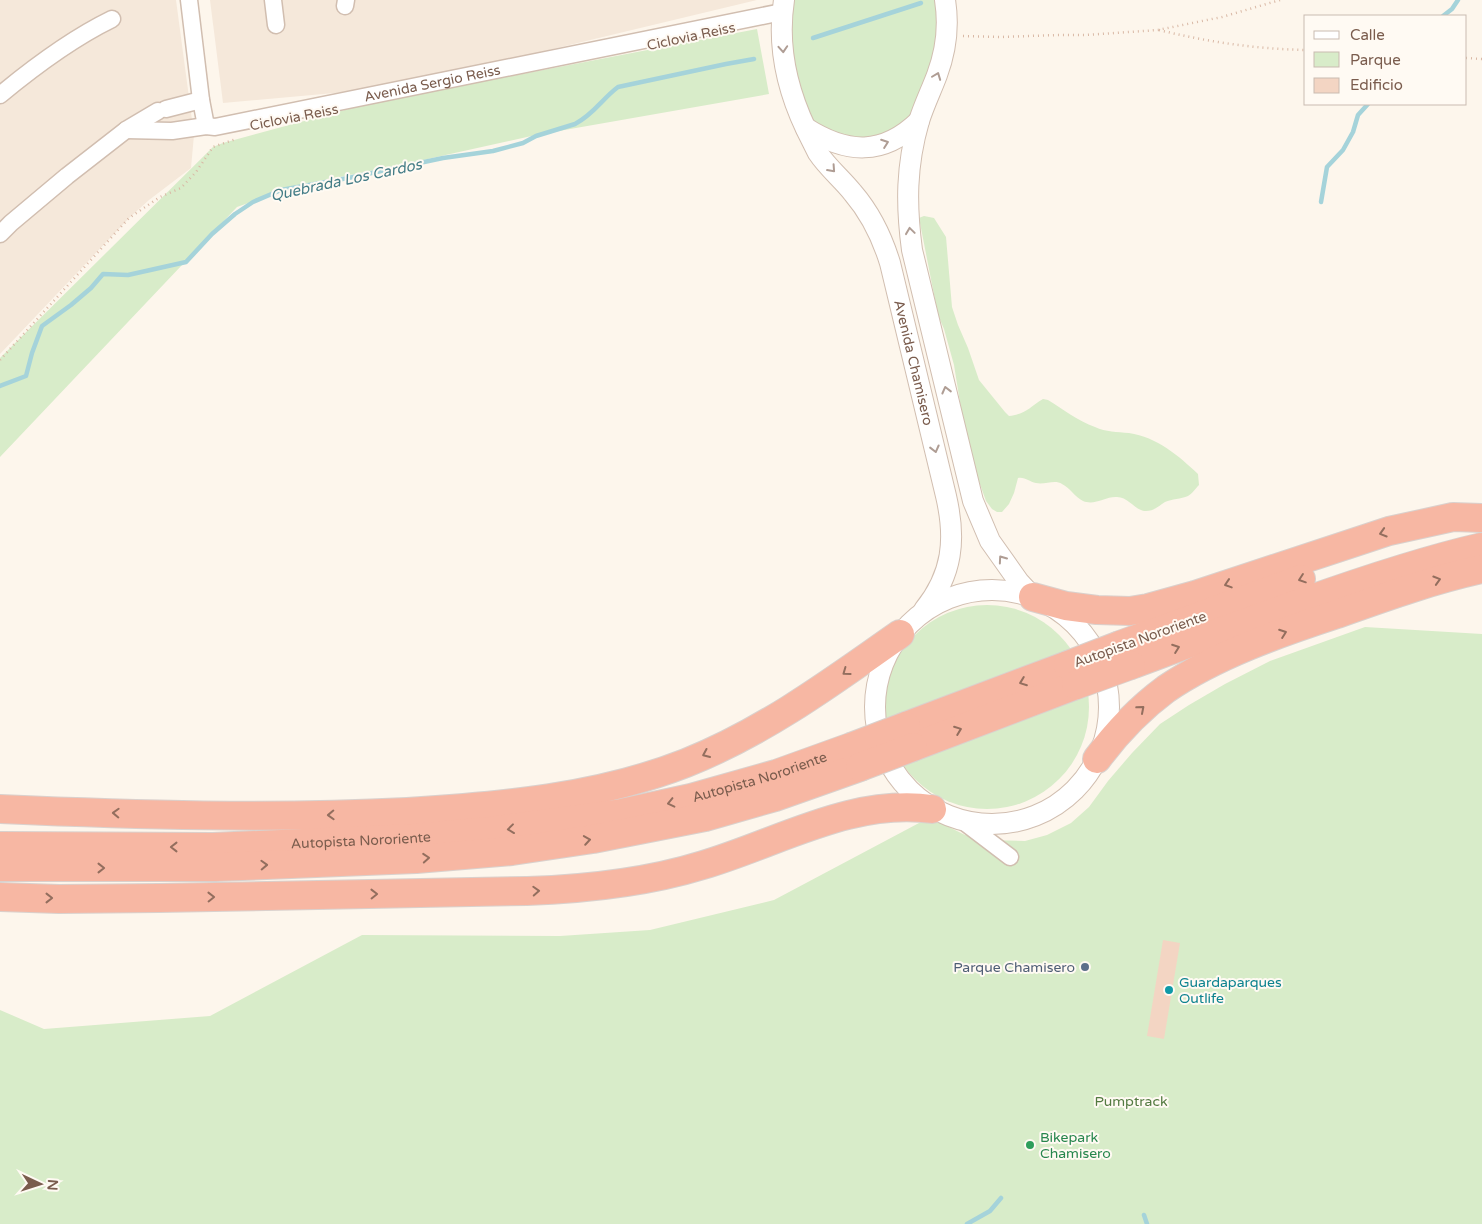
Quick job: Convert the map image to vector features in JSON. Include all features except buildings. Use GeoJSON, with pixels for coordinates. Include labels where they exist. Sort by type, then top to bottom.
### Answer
{"type":"FeatureCollection","features":[{"type":"Feature","properties":{"kind":"highway"},"geometry":{"type":"LineString","coordinates":[[1033,597],[1066,606],[1097,610],[1130,611],[1148,608],[1195,595],[1389,531],[1453,517],[1482,518]]}},
{"type":"Feature","properties":{"kind":"highway","name":"Autopista Nororiente"},"geometry":{"type":"LineString","coordinates":[[0,867],[175,868],[416,859],[512,851],[593,839],[705,817],[775,797],[856,757],[1125,655],[1348,563],[1409,544],[1482,525]]}},
{"type":"Feature","properties":{"kind":"highway","name":"Autopista Nororiente"},"geometry":{"type":"LineString","coordinates":[[1125,655],[1292,605],[1454,553],[1482,547]]}},
{"type":"Feature","properties":{"kind":"highway"},"geometry":{"type":"LineString","coordinates":[[1097,759],[1120,729],[1145,705],[1190,674],[1213,662],[1274,636],[1314,622],[1436,581],[1482,569]]}},
{"type":"Feature","properties":{"kind":"highway"},"geometry":{"type":"LineString","coordinates":[[0,809],[154,814],[327,816],[512,804],[601,789],[684,764],[741,737],[802,702],[900,634]]}},
{"type":"Feature","properties":{"kind":"highway","name":"Autopista Nororiente"},"geometry":{"type":"LineString","coordinates":[[0,846],[212,847],[413,838],[489,832],[622,813],[691,798],[776,774],[856,757]]}},
{"type":"Feature","properties":{"kind":"highway"},"geometry":{"type":"LineString","coordinates":[[0,897],[168,898],[527,891],[587,888],[682,871],[726,858],[827,821],[866,810],[902,807],[932,809]]}},
{"type":"Feature","properties":{"kind":"street"},"geometry":{"type":"LineString","coordinates":[[189,0],[206,126]]}},
{"type":"Feature","properties":{"kind":"street"},"geometry":{"type":"LineString","coordinates":[[273,0],[276,25]]}},
{"type":"Feature","properties":{"kind":"street","name":"Avenida Chamisero"},"geometry":{"type":"LineString","coordinates":[[945,0],[947,24],[944,51],[919,121],[913,150],[908,190],[909,224],[915,260],[973,501],[990,541],[1019,582],[1033,597]]}},
{"type":"Feature","properties":{"kind":"street","name":"Avenida Chamisero"},"geometry":{"type":"LineString","coordinates":[[783,6],[783,51],[794,103],[818,153],[870,215],[890,263],[946,496],[952,531],[950,552],[946,569],[936,593],[921,613]]}},
{"type":"Feature","properties":{"kind":"street","name":"Avenida Sergio Reiss"},"geometry":{"type":"LineString","coordinates":[[126,130],[172,131],[206,126],[216,127],[783,6]]}},
{"type":"Feature","properties":{"kind":"street"},"geometry":{"type":"LineString","coordinates":[[0,95],[68,43],[88,30],[112,19]]}},
{"type":"Feature","properties":{"kind":"street"},"geometry":{"type":"LineString","coordinates":[[0,234],[66,176],[126,130],[162,110],[201,100]]}},
{"type":"Feature","properties":{"kind":"street","name":"Avenida Chamisero"},"geometry":{"type":"LineString","coordinates":[[806,128],[832,142],[864,148],[885,144],[898,138],[919,121]]}},
{"type":"Feature","properties":{"kind":"street"},"geometry":{"type":"LineString","coordinates":[[975,590],[1004,590],[1033,597],[1062,612],[1074,623],[1089,642],[1101,664],[1106,679],[1109,712],[1103,744],[1097,759],[1080,785],[1065,800],[1050,810],[1017,822],[999,825],[981,825],[964,822],[932,809],[917,798],[904,786],[884,755],[877,728],[875,701],[882,665],[900,634],[921,613],[938,603],[956,595],[975,590]]}},
{"type":"Feature","properties":{"kind":"street"},"geometry":{"type":"LineString","coordinates":[[964,822],[1010,857]]}},
{"type":"Feature","properties":{"kind":"path"},"geometry":{"type":"LineString","coordinates":[[971,36],[1086,35],[1158,30],[1222,17],[1280,0]]}},
{"type":"Feature","properties":{"kind":"path"},"geometry":{"type":"LineString","coordinates":[[1158,30],[1206,41],[1266,48],[1304,50]]}},
{"type":"Feature","properties":{"kind":"path"},"geometry":{"type":"LineString","coordinates":[[1467,58],[1482,59]]}},
{"type":"Feature","properties":{"kind":"path","name":"Ciclovia Reiss"},"geometry":{"type":"LineString","coordinates":[[0,360],[129,218],[160,197],[181,188],[196,172],[213,147],[237,139]]}},
{"type":"Feature","properties":{"kind":"shaded area"},"geometry":{"type":"Polygon","coordinates":[[[0,0],[176,0],[194,135],[191,168],[129,218],[0,354],[0,0]]]}},
{"type":"Feature","properties":{"kind":"shaded area"},"geometry":{"type":"Polygon","coordinates":[[[210,0],[757,0],[390,88],[223,103],[210,0]]]}},
{"type":"Feature","properties":{"kind":"green space"},"geometry":{"type":"Polygon","coordinates":[[[792,0],[936,0],[938,8],[935,55],[913,117],[896,132],[849,141],[811,120],[794,75],[790,8],[792,0]]]}},
{"type":"Feature","properties":{"kind":"green space"},"geometry":{"type":"Polygon","coordinates":[[[757,29],[769,94],[536,135],[300,185],[237,207],[0,457],[0,358],[213,147],[371,103],[757,29]]]}},
{"type":"Feature","properties":{"kind":"green space"},"geometry":{"type":"Polygon","coordinates":[[[924,216],[934,218],[946,237],[952,307],[958,325],[979,380],[1005,412],[1009,416],[1020,414],[1043,399],[1099,429],[1139,435],[1149,439],[1167,448],[1198,474],[1199,485],[1191,494],[1165,502],[1153,510],[1144,511],[1121,498],[1113,497],[1096,502],[1087,502],[1059,483],[1039,483],[1018,478],[1009,504],[1002,512],[992,509],[986,501],[976,473],[963,421],[954,365],[938,315],[919,218],[924,216]]]}},
{"type":"Feature","properties":{"kind":"green space"},"geometry":{"type":"Polygon","coordinates":[[[977,605],[997,605],[1017,609],[1035,617],[1052,628],[1066,642],[1077,659],[1085,677],[1089,707],[1085,737],[1077,755],[1066,772],[1052,786],[1035,797],[1017,805],[997,809],[977,809],[957,805],[939,797],[922,786],[908,772],[897,755],[889,737],[885,717],[885,697],[889,677],[897,659],[908,642],[922,628],[939,617],[957,609],[977,605]]]}},
{"type":"Feature","properties":{"kind":"green space","name":"Pumptrack"},"geometry":{"type":"Polygon","coordinates":[[[1365,627],[1482,634],[1482,1224],[0,1224],[0,1010],[44,1029],[210,1016],[362,935],[560,936],[650,930],[774,900],[919,823],[941,823],[965,835],[986,840],[1025,841],[1047,835],[1071,823],[1089,807],[1108,781],[1160,724],[1189,705],[1270,661],[1365,627]]]}},
{"type":"Feature","properties":{"kind":"waterway"},"geometry":{"type":"LineString","coordinates":[[1444,15],[1452,9],[1458,0]]}},
{"type":"Feature","properties":{"kind":"waterway","name":"Quebrada Los Cardos"},"geometry":{"type":"LineString","coordinates":[[813,38],[921,3]]}},
{"type":"Feature","properties":{"kind":"waterway","name":"Quebrada Los Cardos"},"geometry":{"type":"LineString","coordinates":[[0,386],[26,376],[42,326],[91,288],[103,274],[128,275],[186,262],[212,234],[235,214],[253,202],[281,190],[443,158],[493,151],[523,143],[536,136],[582,120],[618,87],[754,59]]}},
{"type":"Feature","properties":{"kind":"waterway"},"geometry":{"type":"LineString","coordinates":[[1321,202],[1327,167],[1343,150],[1353,132],[1358,115],[1367,105]]}},
{"type":"Feature","properties":{"kind":"waterway"},"geometry":{"type":"LineString","coordinates":[[967,1224],[990,1211],[1001,1198]]}},
{"type":"Feature","properties":{"kind":"waterway"},"geometry":{"type":"LineString","coordinates":[[1144,1215],[1147,1224]]}},
{"type":"Feature","properties":{"kind":"place","name":"Parque Chamisero"},"geometry":{"type":"Point","coordinates":[1085,967]}},
{"type":"Feature","properties":{"kind":"place","name":"Guardaparques Outlife"},"geometry":{"type":"Point","coordinates":[1169,990]}},
{"type":"Feature","properties":{"kind":"place","name":"Bikepark Chamisero"},"geometry":{"type":"Point","coordinates":[1030,1145]}}]}
